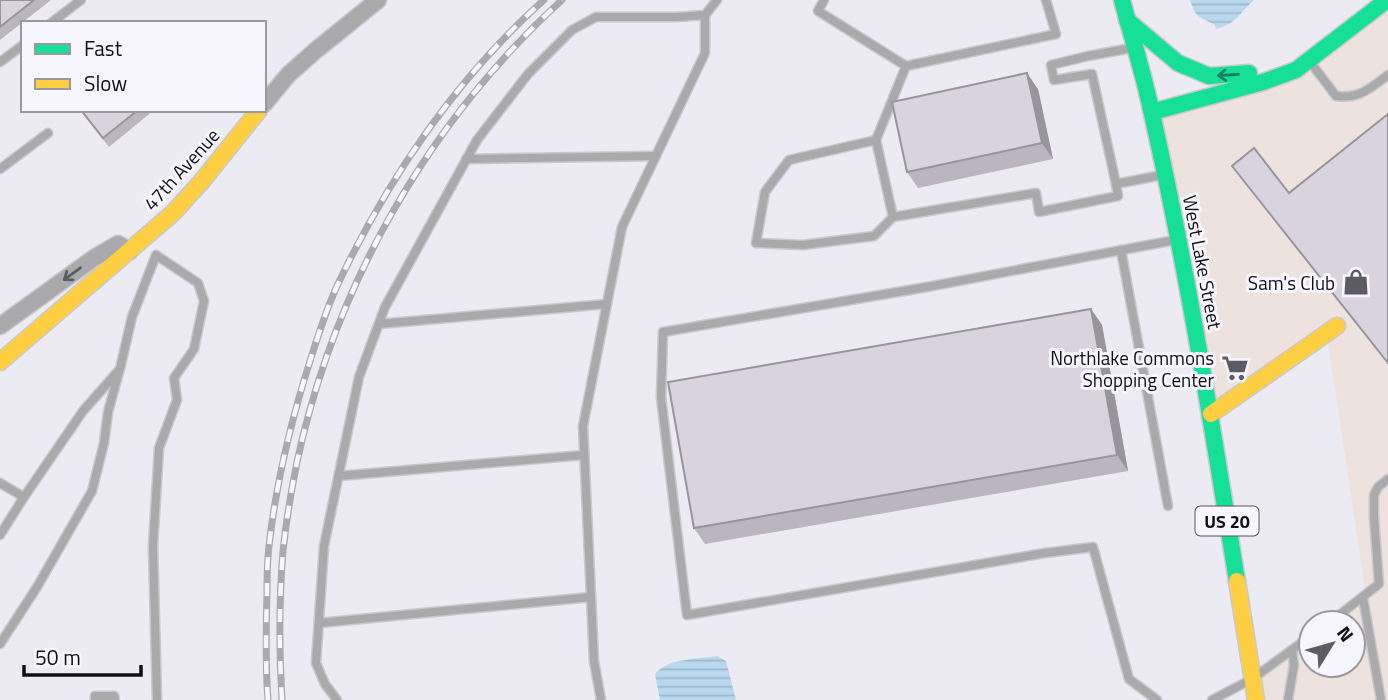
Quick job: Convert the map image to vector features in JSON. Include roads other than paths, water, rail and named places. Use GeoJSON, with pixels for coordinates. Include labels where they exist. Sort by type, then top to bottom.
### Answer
{"type":"FeatureCollection","features":[{"type":"Feature","properties":{"kind":"main road","name":"West Lake Street"},"geometry":{"type":"LineString","coordinates":[[1122,0],[1152,112],[1178,240],[1211,414],[1256,700]]}},
{"type":"Feature","properties":{"kind":"main road"},"geometry":{"type":"LineString","coordinates":[[1152,112],[1263,82],[1303,65],[1387,0]]}},
{"type":"Feature","properties":{"kind":"main road"},"geometry":{"type":"LineString","coordinates":[[1127,20],[1178,63],[1209,76],[1303,65]]}},
{"type":"Feature","properties":{"kind":"main road","name":"47th Avenue"},"geometry":{"type":"LineString","coordinates":[[0,362],[173,213],[256,112]]}},
{"type":"Feature","properties":{"kind":"main road"},"geometry":{"type":"LineString","coordinates":[[1211,414],[1337,326]]}},
{"type":"Feature","properties":{"kind":"street"},"geometry":{"type":"LineString","coordinates":[[266,102],[288,75],[378,0]]}},
{"type":"Feature","properties":{"kind":"street"},"geometry":{"type":"LineString","coordinates":[[0,326],[94,258],[118,244],[130,251]]}},
{"type":"Feature","properties":{"kind":"lane"},"geometry":{"type":"LineString","coordinates":[[54,21],[81,0]]}},
{"type":"Feature","properties":{"kind":"lane"},"geometry":{"type":"LineString","coordinates":[[601,700],[594,661],[583,426],[622,227],[705,53],[705,15],[717,0]]}},
{"type":"Feature","properties":{"kind":"lane"},"geometry":{"type":"LineString","coordinates":[[824,0],[818,11],[906,66],[1056,34],[1046,0]]}},
{"type":"Feature","properties":{"kind":"lane"},"geometry":{"type":"LineString","coordinates":[[337,700],[325,684],[316,663],[324,545],[359,377],[385,307],[477,140],[528,74],[572,30],[596,17],[705,15]]}},
{"type":"Feature","properties":{"kind":"lane"},"geometry":{"type":"LineString","coordinates":[[0,62],[21,46]]}},
{"type":"Feature","properties":{"kind":"lane"},"geometry":{"type":"LineString","coordinates":[[876,139],[789,160],[765,192],[755,243],[803,245],[874,236],[893,217],[1036,193],[1039,212],[1118,196],[1092,74],[1054,80],[1051,65],[1135,48]]}},
{"type":"Feature","properties":{"kind":"lane"},"geometry":{"type":"LineString","coordinates":[[1303,65],[1336,96],[1348,97],[1364,92],[1388,75]]}},
{"type":"Feature","properties":{"kind":"lane"},"geometry":{"type":"LineString","coordinates":[[893,217],[876,139],[906,66]]}},
{"type":"Feature","properties":{"kind":"lane"},"geometry":{"type":"LineString","coordinates":[[0,169],[48,133]]}},
{"type":"Feature","properties":{"kind":"lane"},"geometry":{"type":"LineString","coordinates":[[466,159],[656,156]]}},
{"type":"Feature","properties":{"kind":"lane"},"geometry":{"type":"LineString","coordinates":[[1116,184],[1164,175]]}},
{"type":"Feature","properties":{"kind":"lane"},"geometry":{"type":"LineString","coordinates":[[143,240],[156,255],[198,283],[204,301],[194,349],[174,378],[177,400],[159,447],[153,546],[157,700]]}},
{"type":"Feature","properties":{"kind":"lane"},"geometry":{"type":"LineString","coordinates":[[1157,700],[1129,680],[1093,547],[687,615],[661,397],[663,332],[927,287],[1178,240]]}},
{"type":"Feature","properties":{"kind":"lane"},"geometry":{"type":"LineString","coordinates":[[1121,250],[1168,506]]}},
{"type":"Feature","properties":{"kind":"lane"},"geometry":{"type":"LineString","coordinates":[[0,644],[37,587],[92,491],[104,443],[108,412],[132,317],[156,255]]}},
{"type":"Feature","properties":{"kind":"lane"},"geometry":{"type":"LineString","coordinates":[[379,324],[607,304]]}},
{"type":"Feature","properties":{"kind":"lane"},"geometry":{"type":"LineString","coordinates":[[0,535],[83,411],[120,369]]}},
{"type":"Feature","properties":{"kind":"lane"},"geometry":{"type":"LineString","coordinates":[[338,476],[584,455]]}},
{"type":"Feature","properties":{"kind":"lane"},"geometry":{"type":"LineString","coordinates":[[1348,609],[1379,584],[1374,495],[1378,486],[1388,479]]}},
{"type":"Feature","properties":{"kind":"lane"},"geometry":{"type":"LineString","coordinates":[[0,482],[24,497]]}},
{"type":"Feature","properties":{"kind":"lane"},"geometry":{"type":"LineString","coordinates":[[319,623],[591,597]]}},
{"type":"Feature","properties":{"kind":"lane"},"geometry":{"type":"LineString","coordinates":[[1363,598],[1381,700]]}},
{"type":"Feature","properties":{"kind":"lane"},"geometry":{"type":"LineString","coordinates":[[1212,700],[1252,679],[1297,646]]}},
{"type":"Feature","properties":{"kind":"lane"},"geometry":{"type":"LineString","coordinates":[[1288,700],[1294,666],[1292,650]]}},
{"type":"Feature","properties":{"kind":"lane"},"geometry":{"type":"LineString","coordinates":[[95,700],[95,696],[114,696],[115,700]]}},
{"type":"Feature","properties":{"kind":"water"},"geometry":{"type":"Polygon","coordinates":[[[1190,0],[1254,0],[1234,21],[1216,29],[1215,25],[1196,14],[1190,0]]]}},
{"type":"Feature","properties":{"kind":"water"},"geometry":{"type":"Polygon","coordinates":[[[717,656],[726,661],[736,700],[660,700],[655,674],[661,669],[684,660],[717,656]]]}},
{"type":"Feature","properties":{"kind":"railway"},"geometry":{"type":"LineString","coordinates":[[268,700],[267,576],[272,522],[291,429],[329,304],[378,208],[426,132],[482,63],[544,0]]}},
{"type":"Feature","properties":{"kind":"railway"},"geometry":{"type":"LineString","coordinates":[[282,700],[280,607],[287,518],[297,462],[314,396],[336,332],[362,270],[429,153],[469,99],[514,48],[562,0]]}},
{"type":"Feature","properties":{"kind":"place","name":"Sam's Club"},"geometry":{"type":"Point","coordinates":[1356,282]}},
{"type":"Feature","properties":{"kind":"place","name":"Northlake Commons Shopping Center"},"geometry":{"type":"Point","coordinates":[1235,368]}}]}
